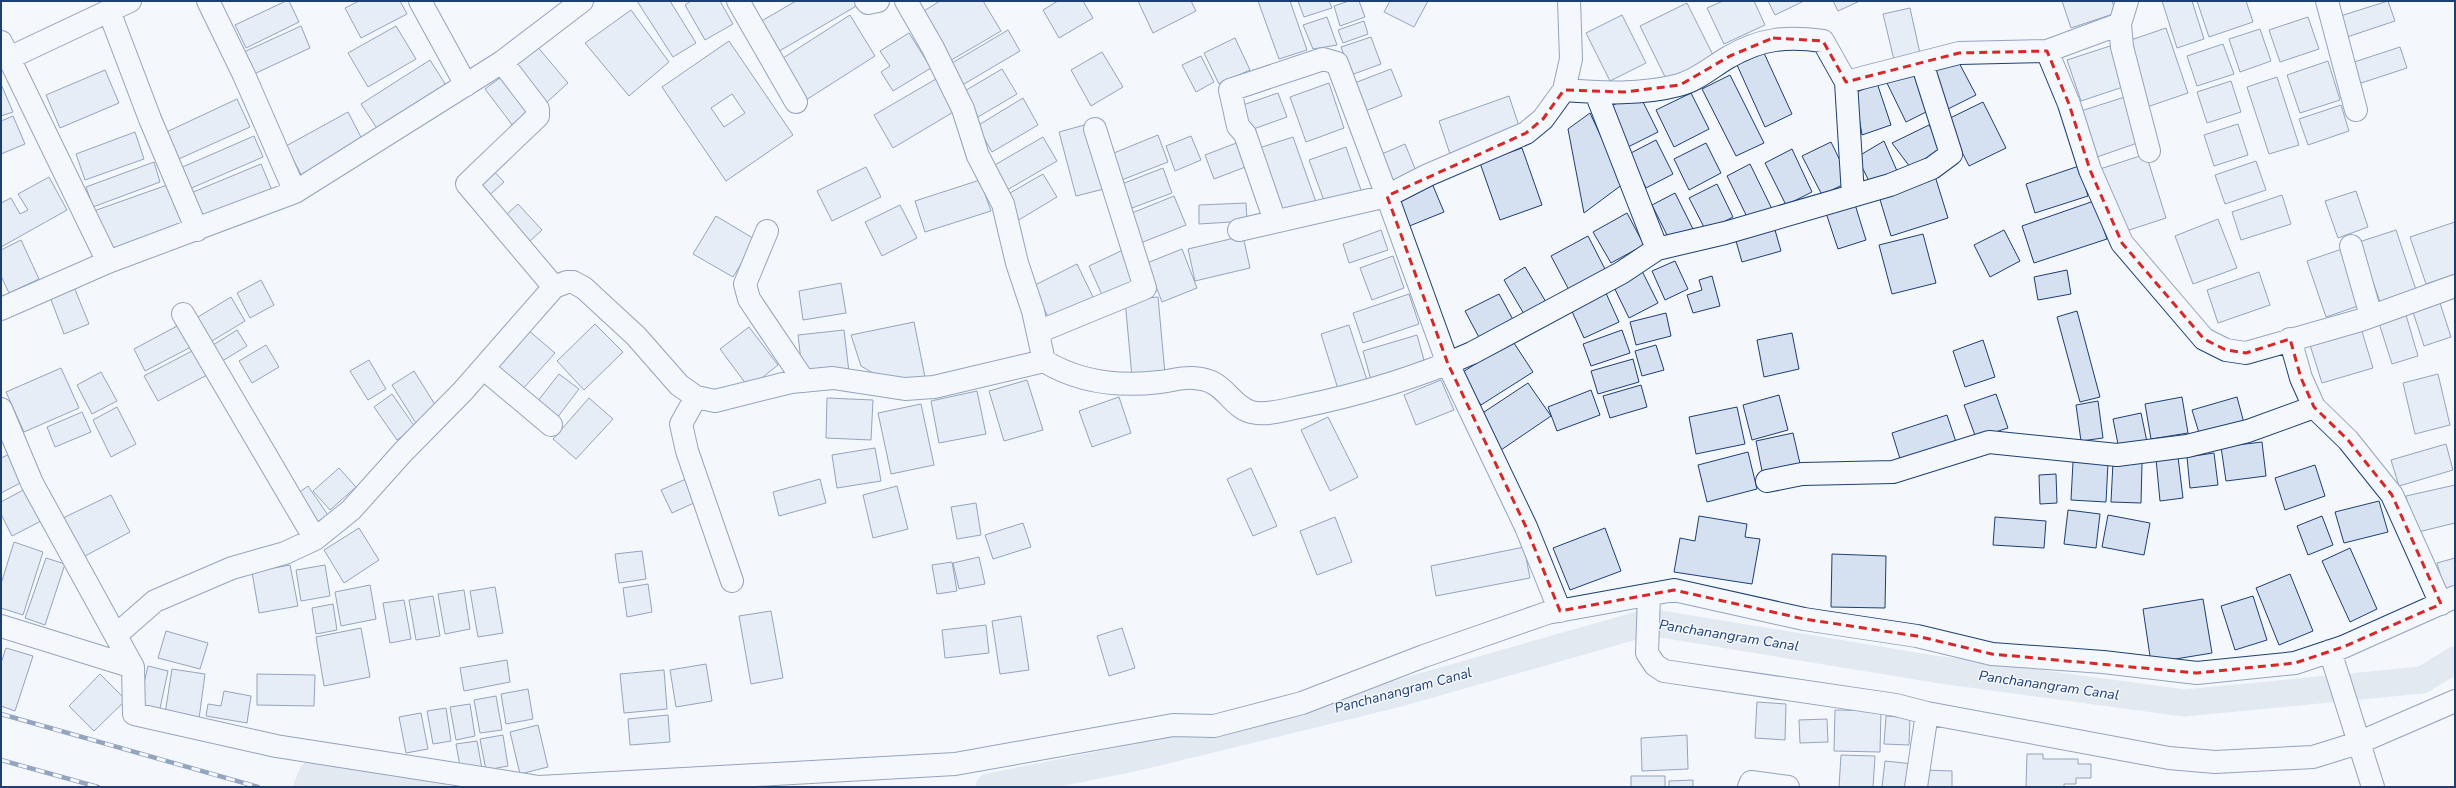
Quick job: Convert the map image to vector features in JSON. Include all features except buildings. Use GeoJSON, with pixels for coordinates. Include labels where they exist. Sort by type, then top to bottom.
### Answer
{"type":"FeatureCollection","features":[{"type":"Feature","properties":{"kind":"street"},"geometry":{"type":"LineString","coordinates":[[108,262],[5,50],[109,11],[130,1]]}},
{"type":"Feature","properties":{"kind":"street"},"geometry":{"type":"LineString","coordinates":[[208,1],[244,75],[296,192]]}},
{"type":"Feature","properties":{"kind":"street"},"geometry":{"type":"LineString","coordinates":[[420,1],[466,85]]}},
{"type":"Feature","properties":{"kind":"street"},"geometry":{"type":"LineString","coordinates":[[1,309],[108,262],[296,192],[502,62],[582,1]]}},
{"type":"Feature","properties":{"kind":"street"},"geometry":{"type":"LineString","coordinates":[[738,1],[796,102]]}},
{"type":"Feature","properties":{"kind":"street"},"geometry":{"type":"LineString","coordinates":[[866,1],[868,3],[878,1]]}},
{"type":"Feature","properties":{"kind":"street"},"geometry":{"type":"LineString","coordinates":[[906,1],[933,48],[963,109],[978,156],[1003,204],[1038,332],[1044,361],[1058,370],[1095,382],[1118,384],[1192,378],[1208,380],[1221,387],[1244,409],[1252,413],[1287,410],[1357,395],[1448,364],[1621,273],[1657,249],[1726,233],[1890,185],[1932,168],[1951,154],[1922,62]]}},
{"type":"Feature","properties":{"kind":"street"},"geometry":{"type":"LineString","coordinates":[[1239,230],[1387,196],[1428,175],[1526,133],[1543,119],[1564,90],[1571,59],[1569,1]]}},
{"type":"Feature","properties":{"kind":"street"},"geometry":{"type":"LineString","coordinates":[[2128,1],[2120,24],[2122,47],[2149,151]]}},
{"type":"Feature","properties":{"kind":"street"},"geometry":{"type":"LineString","coordinates":[[2326,1],[2356,110]]}},
{"type":"Feature","properties":{"kind":"street"},"geometry":{"type":"LineString","coordinates":[[109,11],[150,119],[197,230]]}},
{"type":"Feature","properties":{"kind":"street"},"geometry":{"type":"LineString","coordinates":[[1846,82],[1959,53],[2047,51],[2120,24]]}},
{"type":"Feature","properties":{"kind":"street"},"geometry":{"type":"LineString","coordinates":[[1564,90],[1596,93],[1652,90],[1680,85],[1702,75],[1730,56],[1773,38],[1802,38],[1823,41],[1846,82],[1853,195]]}},
{"type":"Feature","properties":{"kind":"street"},"geometry":{"type":"LineString","coordinates":[[2047,51],[2069,104],[2090,170],[2122,243],[2204,339],[2226,350],[2246,353],[2371,316],[2455,286]]}},
{"type":"Feature","properties":{"kind":"street"},"geometry":{"type":"LineString","coordinates":[[1275,221],[1245,134],[1238,126],[1230,90],[1323,59],[1338,63],[1448,364],[1526,527],[1560,610]]}},
{"type":"Feature","properties":{"kind":"street"},"geometry":{"type":"LineString","coordinates":[[502,62],[538,109],[538,116],[467,184],[554,287]]}},
{"type":"Feature","properties":{"kind":"street"},"geometry":{"type":"LineString","coordinates":[[1596,93],[1657,249]]}},
{"type":"Feature","properties":{"kind":"street"},"geometry":{"type":"LineString","coordinates":[[1038,332],[1145,288],[1095,130]]}},
{"type":"Feature","properties":{"kind":"street"},"geometry":{"type":"LineString","coordinates":[[767,231],[745,284],[749,299],[804,381]]}},
{"type":"Feature","properties":{"kind":"street"},"geometry":{"type":"LineString","coordinates":[[2351,246],[2371,316]]}},
{"type":"Feature","properties":{"kind":"street"},"geometry":{"type":"LineString","coordinates":[[116,635],[155,601],[232,568],[285,553],[314,539],[352,510],[554,287],[567,282],[573,282],[584,288],[636,336],[680,385],[696,397],[715,401],[804,381],[833,378],[905,389],[934,387],[1044,361]]}},
{"type":"Feature","properties":{"kind":"street"},"geometry":{"type":"LineString","coordinates":[[183,314],[314,539]]}},
{"type":"Feature","properties":{"kind":"street"},"geometry":{"type":"LineString","coordinates":[[1,409],[32,483],[133,667],[134,714],[276,746],[539,787],[954,764],[1173,725],[1214,726],[1302,703],[1424,656],[1547,613],[1560,610],[1648,605],[1674,590],[1804,620],[1917,636],[1992,654],[2103,662],[2197,673],[2295,663],[2330,651],[2448,601],[2392,495],[2348,440],[2314,408],[2301,378],[2290,339]]}},
{"type":"Feature","properties":{"kind":"street"},"geometry":{"type":"LineString","coordinates":[[482,368],[551,425]]}},
{"type":"Feature","properties":{"kind":"street"},"geometry":{"type":"LineString","coordinates":[[696,397],[681,424],[687,451],[732,581]]}},
{"type":"Feature","properties":{"kind":"street"},"geometry":{"type":"LineString","coordinates":[[1767,480],[1802,474],[1893,472],[1989,442],[2075,452],[2125,454],[2187,446],[2248,431],[2314,408]]}},
{"type":"Feature","properties":{"kind":"street"},"geometry":{"type":"LineString","coordinates":[[1648,605],[1647,653],[1655,665],[1664,671],[1896,705],[1927,713],[2169,758],[2215,762],[2313,757],[2358,742],[2455,701]]}},
{"type":"Feature","properties":{"kind":"street"},"geometry":{"type":"LineString","coordinates":[[1,626],[133,667]]}},
{"type":"Feature","properties":{"kind":"street"},"geometry":{"type":"LineString","coordinates":[[2330,651],[2340,677],[2358,742],[2373,787]]}},
{"type":"Feature","properties":{"kind":"street"},"geometry":{"type":"LineString","coordinates":[[1916,787],[1927,713]]}},
{"type":"Feature","properties":{"kind":"street"},"geometry":{"type":"LineString","coordinates":[[1749,787],[1751,782],[1788,787]]}},
{"type":"Feature","properties":{"kind":"highlighted area"},"geometry":{"type":"Polygon","coordinates":[[[1773,38],[1823,41],[1846,82],[1959,53],[2047,51],[2069,104],[2090,170],[2122,243],[2204,339],[2226,350],[2246,353],[2290,339],[2301,378],[2314,407],[2348,440],[2392,495],[2441,604],[2343,647],[2295,663],[2197,673],[1992,654],[1917,636],[1804,619],[1674,590],[1560,611],[1526,527],[1448,364],[1387,196],[1526,133],[1543,119],[1564,90],[1624,92],[1680,85],[1730,56],[1773,38]]]}},
{"type":"Feature","properties":{"kind":"waterway","name":"Panchanangram Canal"},"geometry":{"type":"LineString","coordinates":[[989,787],[1138,757],[1400,693],[1649,622],[1934,669],[2184,703],[2422,680],[2455,660]]}},
{"type":"Feature","properties":{"kind":"waterway","name":"Panchanangram Canal"},"geometry":{"type":"LineString","coordinates":[[307,787],[312,774],[379,776],[433,787]]}},
{"type":"Feature","properties":{"kind":"railway"},"geometry":{"type":"LineString","coordinates":[[1,714],[258,787]]}},
{"type":"Feature","properties":{"kind":"railway"},"geometry":{"type":"LineString","coordinates":[[1,760],[98,787]]}}]}
